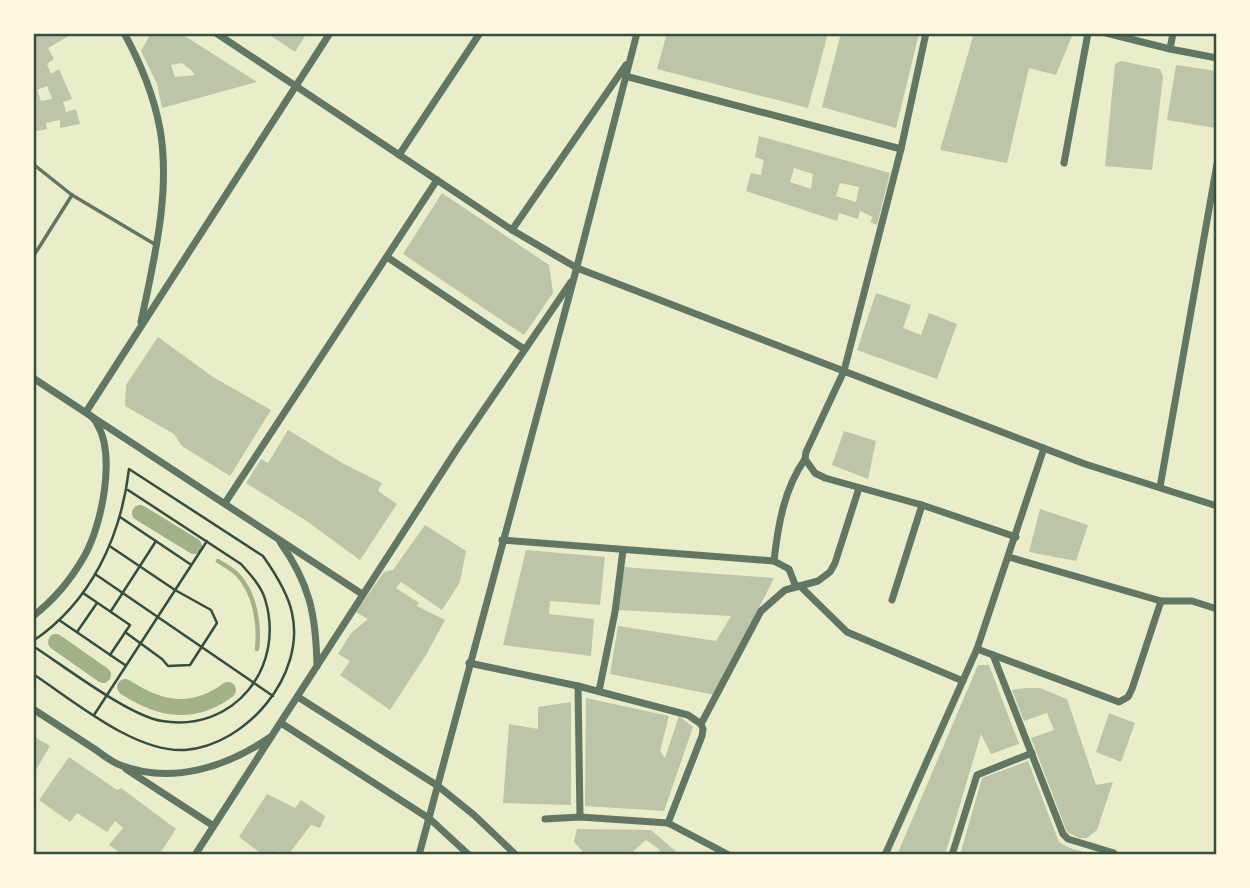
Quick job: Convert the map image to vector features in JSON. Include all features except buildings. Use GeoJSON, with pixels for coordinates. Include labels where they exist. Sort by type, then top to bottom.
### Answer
{"type":"FeatureCollection","features":[{"type":"Feature","properties":{"kind":"street"},"geometry":{"type":"LineString","coordinates":[[124,33],[136,56],[160,129],[162,181],[156,245],[149,292],[139,329]]}},
{"type":"Feature","properties":{"kind":"street"},"geometry":{"type":"LineString","coordinates":[[216,33],[512,230],[577,268],[1085,464],[1217,506]]}},
{"type":"Feature","properties":{"kind":"street"},"geometry":{"type":"LineString","coordinates":[[86,412],[330,33]]}},
{"type":"Feature","properties":{"kind":"street"},"geometry":{"type":"LineString","coordinates":[[399,155],[480,33]]}},
{"type":"Feature","properties":{"kind":"street"},"geometry":{"type":"LineString","coordinates":[[418,855],[430,819],[469,663],[638,33]]}},
{"type":"Feature","properties":{"kind":"street"},"geometry":{"type":"LineString","coordinates":[[774,561],[781,516],[794,476],[805,460],[806,452],[844,371],[901,149],[926,33]]}},
{"type":"Feature","properties":{"kind":"street"},"geometry":{"type":"LineString","coordinates":[[1064,163],[1088,33]]}},
{"type":"Feature","properties":{"kind":"street"},"geometry":{"type":"LineString","coordinates":[[1106,33],[1217,58]]}},
{"type":"Feature","properties":{"kind":"street"},"geometry":{"type":"LineString","coordinates":[[1170,49],[1173,33]]}},
{"type":"Feature","properties":{"kind":"street"},"geometry":{"type":"LineString","coordinates":[[512,230],[630,58]]}},
{"type":"Feature","properties":{"kind":"street"},"geometry":{"type":"LineString","coordinates":[[625,76],[901,149]]}},
{"type":"Feature","properties":{"kind":"street"},"geometry":{"type":"LineString","coordinates":[[1160,487],[1217,164]]}},
{"type":"Feature","properties":{"kind":"street"},"geometry":{"type":"LineString","coordinates":[[225,503],[437,180]]}},
{"type":"Feature","properties":{"kind":"street"},"geometry":{"type":"LineString","coordinates":[[387,257],[524,349]]}},
{"type":"Feature","properties":{"kind":"street"},"geometry":{"type":"LineString","coordinates":[[195,855],[362,594],[574,278]]}},
{"type":"Feature","properties":{"kind":"street"},"geometry":{"type":"LineString","coordinates":[[33,378],[362,594]]}},
{"type":"Feature","properties":{"kind":"street"},"geometry":{"type":"LineString","coordinates":[[33,616],[64,586],[78,565],[92,540],[99,515],[106,467],[105,448],[97,422],[86,412]]}},
{"type":"Feature","properties":{"kind":"street"},"geometry":{"type":"LineString","coordinates":[[886,855],[977,649],[1044,448]]}},
{"type":"Feature","properties":{"kind":"street"},"geometry":{"type":"LineString","coordinates":[[805,460],[815,473],[825,478],[922,505],[1016,537]]}},
{"type":"Feature","properties":{"kind":"street"},"geometry":{"type":"LineString","coordinates":[[701,724],[761,611],[785,590],[818,581],[830,572],[859,488]]}},
{"type":"Feature","properties":{"kind":"street"},"geometry":{"type":"LineString","coordinates":[[892,600],[922,505]]}},
{"type":"Feature","properties":{"kind":"street"},"geometry":{"type":"LineString","coordinates":[[277,538],[295,565],[314,612],[317,666]]}},
{"type":"Feature","properties":{"kind":"street"},"geometry":{"type":"LineString","coordinates":[[502,540],[774,561],[789,569],[798,587],[847,632],[963,681]]}},
{"type":"Feature","properties":{"kind":"street"},"geometry":{"type":"LineString","coordinates":[[599,691],[615,612],[623,550]]}},
{"type":"Feature","properties":{"kind":"street"},"geometry":{"type":"LineString","coordinates":[[1009,557],[1161,601],[1192,601],[1217,609]]}},
{"type":"Feature","properties":{"kind":"street"},"geometry":{"type":"LineString","coordinates":[[977,649],[1119,702],[1128,697],[1132,689],[1161,601]]}},
{"type":"Feature","properties":{"kind":"street"},"geometry":{"type":"LineString","coordinates":[[993,655],[1063,834],[1068,839],[1114,854]]}},
{"type":"Feature","properties":{"kind":"street"},"geometry":{"type":"LineString","coordinates":[[469,663],[599,691],[688,715],[701,724],[702,736],[668,824]]}},
{"type":"Feature","properties":{"kind":"street"},"geometry":{"type":"LineString","coordinates":[[578,686],[580,817]]}},
{"type":"Feature","properties":{"kind":"street"},"geometry":{"type":"LineString","coordinates":[[298,697],[438,786],[474,815],[516,855]]}},
{"type":"Feature","properties":{"kind":"street"},"geometry":{"type":"LineString","coordinates":[[33,709],[212,825]]}},
{"type":"Feature","properties":{"kind":"street"},"geometry":{"type":"LineString","coordinates":[[281,723],[430,819],[469,855]]}},
{"type":"Feature","properties":{"kind":"street"},"geometry":{"type":"LineString","coordinates":[[119,765],[149,772],[177,774],[203,769],[247,752],[272,736]]}},
{"type":"Feature","properties":{"kind":"street"},"geometry":{"type":"LineString","coordinates":[[952,855],[977,775],[1032,753]]}},
{"type":"Feature","properties":{"kind":"street"},"geometry":{"type":"LineString","coordinates":[[545,819],[580,817],[668,824],[729,855]]}},
{"type":"Feature","properties":{"kind":"lane"},"geometry":{"type":"LineString","coordinates":[[33,164],[72,195],[156,245]]}},
{"type":"Feature","properties":{"kind":"lane"},"geometry":{"type":"LineString","coordinates":[[33,257],[72,195]]}},
{"type":"Feature","properties":{"kind":"path"},"geometry":{"type":"LineString","coordinates":[[33,674],[130,738],[159,747],[185,750],[220,741],[244,727],[273,696],[294,644],[292,613],[276,576],[262,556],[129,470],[127,489],[111,547],[83,593],[33,643],[135,711],[159,721],[182,724],[200,721],[232,705],[255,683],[271,638],[265,596],[241,564],[127,489]]}},
{"type":"Feature","properties":{"kind":"path"},"geometry":{"type":"LineString","coordinates":[[120,517],[191,565]]}},
{"type":"Feature","properties":{"kind":"path"},"geometry":{"type":"LineString","coordinates":[[111,611],[156,541]]}},
{"type":"Feature","properties":{"kind":"path"},"geometry":{"type":"LineString","coordinates":[[94,715],[206,541]]}},
{"type":"Feature","properties":{"kind":"path"},"geometry":{"type":"LineString","coordinates":[[111,547],[174,590],[211,610],[217,623],[190,665],[168,666],[125,632]]}},
{"type":"Feature","properties":{"kind":"path"},"geometry":{"type":"LineString","coordinates":[[95,574],[273,696]]}},
{"type":"Feature","properties":{"kind":"path"},"geometry":{"type":"LineString","coordinates":[[83,593],[130,625],[110,655]]}},
{"type":"Feature","properties":{"kind":"path"},"geometry":{"type":"LineString","coordinates":[[76,632],[97,602]]}},
{"type":"Feature","properties":{"kind":"path"},"geometry":{"type":"LineString","coordinates":[[58,620],[126,666]]}},
{"type":"Feature","properties":{"kind":"waterway"},"geometry":{"type":"LineString","coordinates":[[140,513],[194,546]]}},
{"type":"Feature","properties":{"kind":"waterway"},"geometry":{"type":"LineString","coordinates":[[218,561],[237,574],[252,599],[257,619],[257,649]]}},
{"type":"Feature","properties":{"kind":"waterway"},"geometry":{"type":"LineString","coordinates":[[56,642],[103,675]]}},
{"type":"Feature","properties":{"kind":"waterway"},"geometry":{"type":"LineString","coordinates":[[125,687],[151,701],[176,707],[202,704],[228,690]]}}]}
